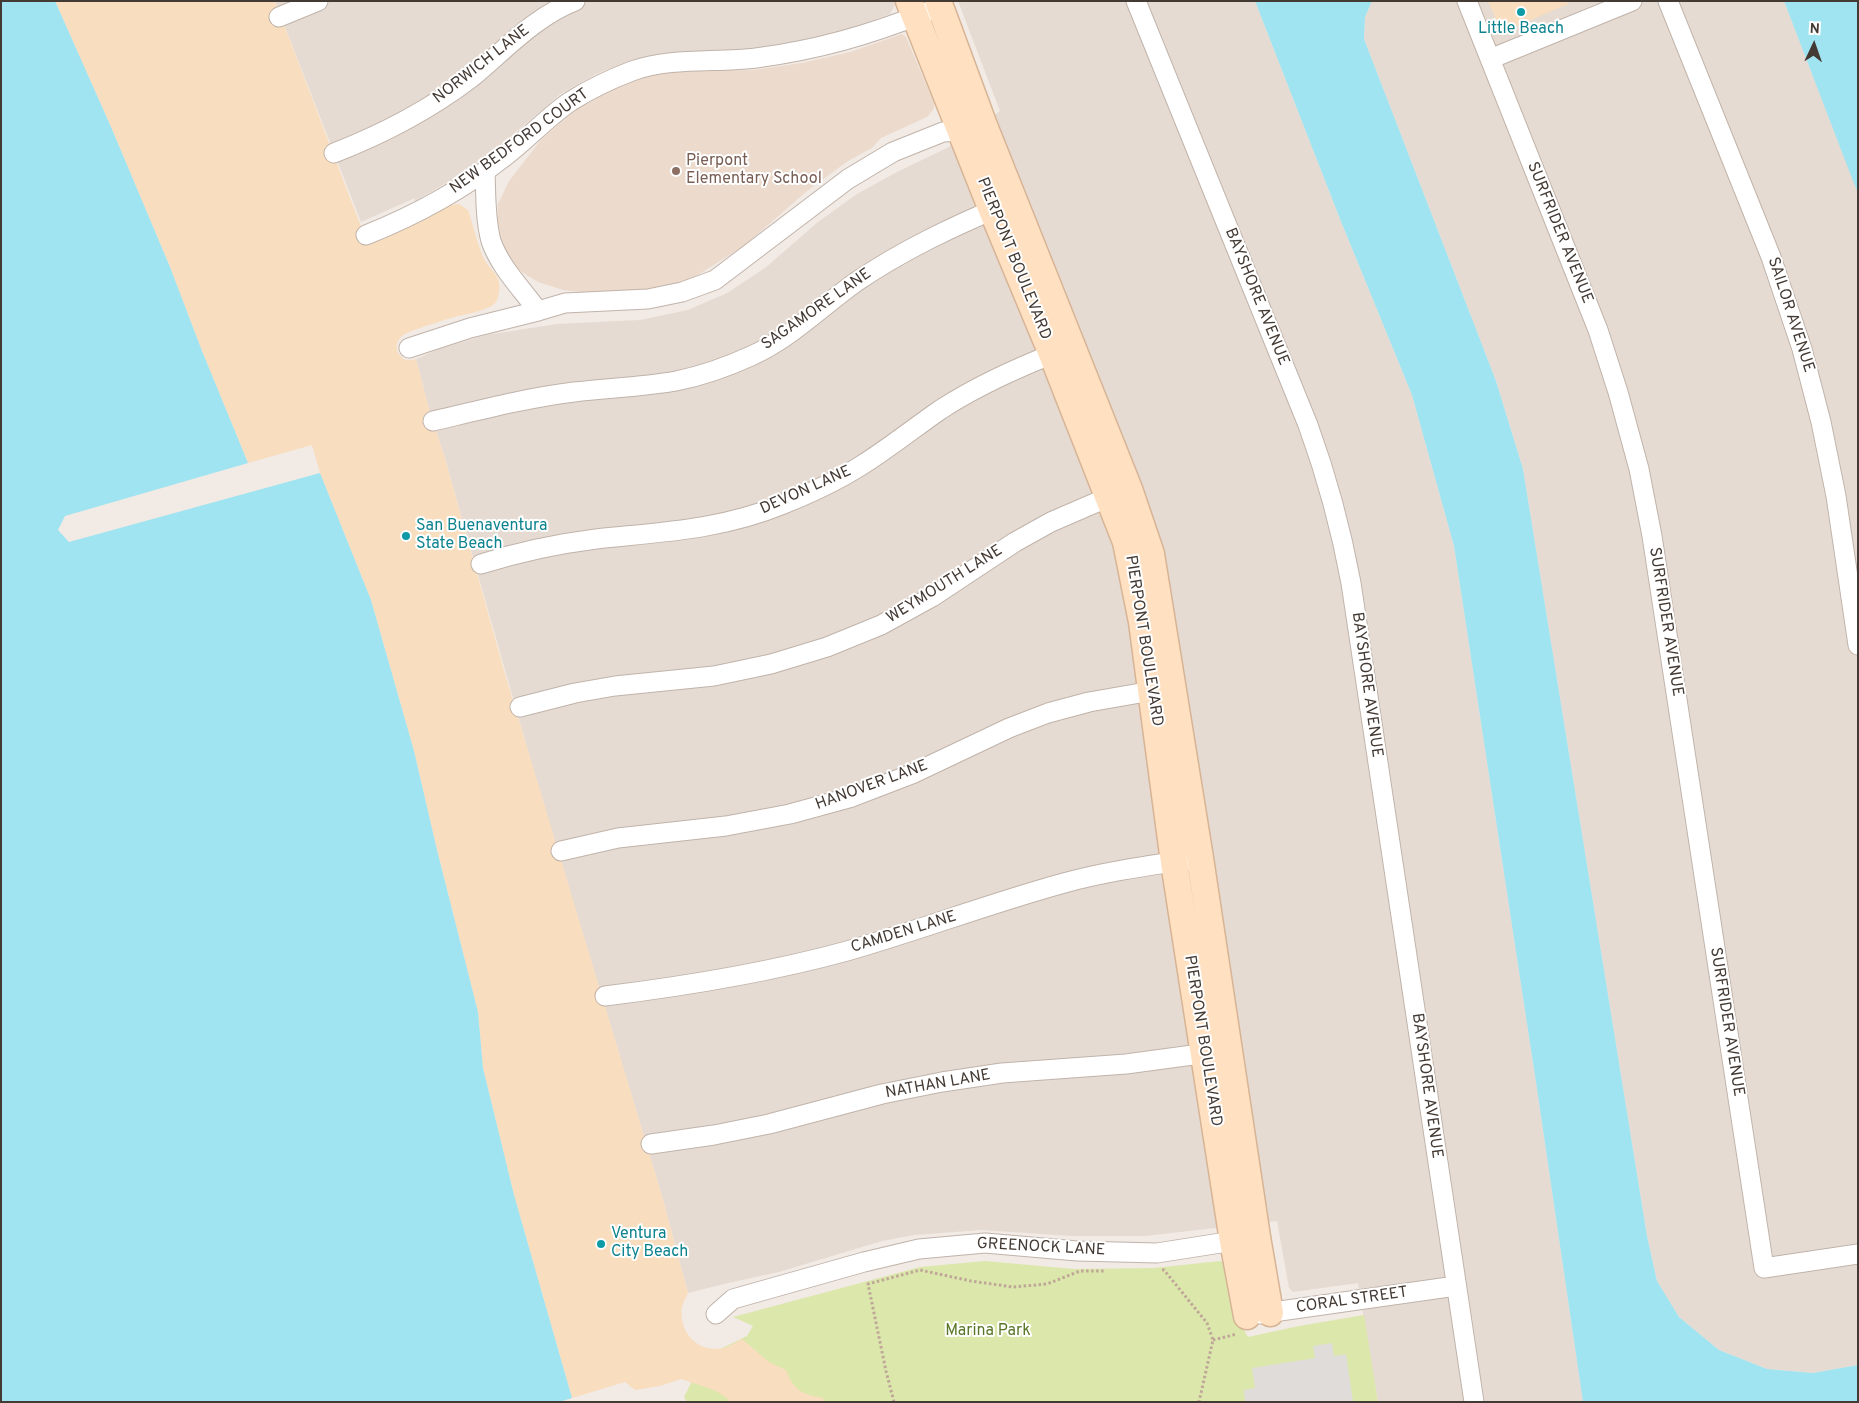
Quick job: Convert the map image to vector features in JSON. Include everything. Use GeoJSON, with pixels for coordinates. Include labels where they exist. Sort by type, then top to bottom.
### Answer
{"type":"FeatureCollection","features":[{"type":"Feature","properties":{"kind":"street"},"geometry":{"type":"LineString","coordinates":[[279,17],[318,1]]}},
{"type":"Feature","properties":{"kind":"street","name":"NORWICH LANE"},"geometry":{"type":"LineString","coordinates":[[334,153],[390,130],[431,106],[470,78],[535,23],[574,1]]}},
{"type":"Feature","properties":{"kind":"street","name":"BAYSHORE AVENUE"},"geometry":{"type":"LineString","coordinates":[[1136,1],[1308,425],[1330,488],[1343,538],[1474,1402]]}},
{"type":"Feature","properties":{"kind":"street","name":"SURFRIDER AVENUE"},"geometry":{"type":"LineString","coordinates":[[1467,1],[1598,330],[1618,392],[1639,469],[1652,536],[1764,1268],[1858,1254]]}},
{"type":"Feature","properties":{"kind":"street"},"geometry":{"type":"LineString","coordinates":[[1490,59],[1632,1]]}},
{"type":"Feature","properties":{"kind":"street","name":"SAILOR AVENUE"},"geometry":{"type":"LineString","coordinates":[[1668,1],[1771,257],[1802,349],[1821,422],[1836,496],[1858,645]]}},
{"type":"Feature","properties":{"kind":"street","name":"PIERPONT BOULEVARD"},"geometry":{"type":"LineString","coordinates":[[926,7],[1003,206],[1119,493],[1151,554],[1163,689],[1174,862],[1216,1052],[1245,1239],[1252,1321]]}},
{"type":"Feature","properties":{"kind":"street","name":"NEW BEDFORD COURT"},"geometry":{"type":"LineString","coordinates":[[366,235],[424,209],[466,185],[506,156],[570,102],[601,84],[634,71],[669,63],[753,58],[802,51],[849,40],[926,7]]}},
{"type":"Feature","properties":{"kind":"street"},"geometry":{"type":"LineString","coordinates":[[409,348],[454,332],[565,303],[648,299],[682,292],[716,280],[848,179],[893,152],[943,132],[972,127]]}},
{"type":"Feature","properties":{"kind":"street"},"geometry":{"type":"LineString","coordinates":[[485,172],[491,240],[500,261],[538,311]]}},
{"type":"Feature","properties":{"kind":"street","name":"SAGAMORE LANE"},"geometry":{"type":"LineString","coordinates":[[433,421],[510,403],[572,392],[676,381],[715,370],[752,355],[788,335],[855,283],[892,258],[932,237],[1003,206]]}},
{"type":"Feature","properties":{"kind":"street","name":"DEVON LANE"},"geometry":{"type":"LineString","coordinates":[[481,564],[545,546],[595,539],[691,530],[736,520],[780,506],[822,488],[862,465],[941,410],[984,384],[1062,350]]}},
{"type":"Feature","properties":{"kind":"street","name":"WEYMOUTH LANE"},"geometry":{"type":"LineString","coordinates":[[520,707],[575,693],[615,686],[714,676],[771,664],[827,647],[898,616],[932,597],[1015,542],[1051,522],[1119,493]]}},
{"type":"Feature","properties":{"kind":"street","name":"PIERPONT BOULEVARD"},"geometry":{"type":"LineString","coordinates":[[1163,689],[1200,858],[1216,1052]]}},
{"type":"Feature","properties":{"kind":"street","name":"HANOVER LANE"},"geometry":{"type":"LineString","coordinates":[[561,851],[618,838],[726,826],[790,814],[852,797],[912,774],[1009,728],[1048,714],[1088,702],[1163,689]]}},
{"type":"Feature","properties":{"kind":"street","name":"CAMDEN LANE"},"geometry":{"type":"LineString","coordinates":[[605,996],[703,983],[775,969],[846,951],[1065,882],[1112,872],[1200,858]]}},
{"type":"Feature","properties":{"kind":"street","name":"NATHAN LANE"},"geometry":{"type":"LineString","coordinates":[[651,1144],[714,1136],[769,1124],[882,1094],[942,1082],[1002,1074],[1126,1064],[1216,1052]]}},
{"type":"Feature","properties":{"kind":"street","name":"GREENOCK LANE"},"geometry":{"type":"LineString","coordinates":[[716,1314],[733,1299],[864,1262],[919,1249],[985,1243],[1077,1251],[1157,1253],[1245,1239]]}},
{"type":"Feature","properties":{"kind":"street","name":"CORAL STREET"},"geometry":{"type":"LineString","coordinates":[[1252,1321],[1456,1286]]}},
{"type":"Feature","properties":{"kind":"path"},"geometry":{"type":"LineString","coordinates":[[894,1402],[868,1284],[920,1270],[971,1281],[1013,1287],[1047,1284],[1080,1271],[1108,1270]]}},
{"type":"Feature","properties":{"kind":"path"},"geometry":{"type":"LineString","coordinates":[[1155,1270],[1164,1270],[1208,1323],[1213,1340],[1199,1402]]}},
{"type":"Feature","properties":{"kind":"path"},"geometry":{"type":"LineString","coordinates":[[1213,1340],[1252,1321]]}},
{"type":"Feature","properties":{"kind":"shaded area"},"geometry":{"type":"Polygon","coordinates":[[[275,1],[897,1],[890,14],[844,31],[797,42],[748,49],[664,53],[629,61],[596,74],[562,93],[497,148],[458,176],[415,201],[415,198],[361,222],[275,1]]]}},
{"type":"Feature","properties":{"kind":"shaded area"},"geometry":{"type":"Polygon","coordinates":[[[958,1],[1255,1],[1340,219],[1412,395],[1454,546],[1583,1402],[1378,1402],[1358,1283],[1293,1292],[1289,1288],[1277,1221],[1145,1236],[1072,1236],[982,1230],[914,1235],[882,1241],[779,1272],[688,1293],[662,1196],[536,779],[416,359],[439,349],[486,335],[557,324],[640,320],[688,310],[727,293],[765,268],[818,222],[857,194],[947,148],[1000,111],[958,1]]]}},
{"type":"Feature","properties":{"kind":"shaded area"},"geometry":{"type":"Polygon","coordinates":[[[1372,1],[1784,1],[1858,193],[1858,1365],[1813,1373],[1767,1369],[1719,1350],[1679,1317],[1657,1281],[1647,1236],[1523,469],[1496,381],[1364,39],[1365,17],[1372,1]]]}},
{"type":"Feature","properties":{"kind":"shaded area","name":"Pierpont Elementary School"},"geometry":{"type":"Polygon","coordinates":[[[902,34],[906,37],[934,103],[934,109],[927,117],[881,138],[872,148],[848,161],[807,191],[744,246],[690,280],[651,292],[599,294],[563,290],[538,282],[525,274],[513,265],[503,248],[497,228],[498,204],[509,181],[541,140],[571,113],[599,92],[632,79],[667,71],[754,70],[802,63],[850,52],[902,34]]]}},
{"type":"Feature","properties":{"kind":"shaded area"},"geometry":{"type":"Polygon","coordinates":[[[1332,1343],[1334,1356],[1346,1354],[1353,1402],[1245,1402],[1244,1390],[1255,1388],[1252,1368],[1315,1358],[1313,1346],[1332,1343]]]}},
{"type":"Feature","properties":{"kind":"green space","name":"Marina Park"},"geometry":{"type":"Polygon","coordinates":[[[985,1261],[1074,1269],[1154,1268],[1220,1261],[1229,1265],[1237,1318],[1248,1337],[1364,1315],[1378,1402],[687,1402],[684,1397],[704,1357],[747,1336],[753,1326],[733,1317],[920,1267],[985,1261]]]}},
{"type":"Feature","properties":{"kind":"sand","name":"San Buenaventura State Beach"},"geometry":{"type":"Polygon","coordinates":[[[55,1],[275,1],[368,245],[450,205],[459,204],[468,210],[482,255],[498,280],[499,290],[496,302],[479,311],[454,317],[407,333],[401,337],[397,347],[400,356],[410,360],[416,359],[430,413],[423,417],[423,425],[427,429],[436,431],[444,455],[505,674],[662,1196],[688,1293],[682,1307],[683,1325],[692,1339],[706,1348],[724,1348],[742,1339],[769,1362],[786,1370],[796,1387],[804,1393],[823,1398],[824,1402],[729,1402],[727,1398],[714,1390],[681,1379],[660,1386],[635,1390],[625,1382],[572,1398],[514,1195],[483,1068],[478,1012],[414,751],[371,600],[320,473],[312,445],[248,463],[170,267],[55,1]]]}},
{"type":"Feature","properties":{"kind":"sand","name":"Little Beach"},"geometry":{"type":"Polygon","coordinates":[[[1488,1],[1567,1],[1568,4],[1510,29],[1499,26],[1488,1]]]}},
{"type":"Feature","properties":{"kind":"water"},"geometry":{"type":"Polygon","coordinates":[[[1,1],[55,1],[170,267],[248,463],[65,516],[58,530],[69,542],[320,473],[371,600],[414,751],[478,1012],[483,1068],[514,1195],[572,1398],[559,1402],[1,1402],[1,1]]]}},
{"type":"Feature","properties":{"kind":"water"},"geometry":{"type":"Polygon","coordinates":[[[1255,1],[1372,1],[1365,17],[1364,39],[1496,381],[1523,469],[1647,1236],[1657,1281],[1679,1317],[1719,1350],[1767,1369],[1813,1373],[1858,1365],[1858,1402],[1583,1402],[1454,546],[1412,395],[1340,219],[1255,1]]]}},
{"type":"Feature","properties":{"kind":"water"},"geometry":{"type":"Polygon","coordinates":[[[1784,1],[1858,1],[1858,193],[1853,181],[1784,1]]]}},
{"type":"Feature","properties":{"kind":"place","name":"Little Beach"},"geometry":{"type":"Point","coordinates":[1521,12]}},
{"type":"Feature","properties":{"kind":"place","name":"Pierpont Elementary School"},"geometry":{"type":"Point","coordinates":[676,171]}},
{"type":"Feature","properties":{"kind":"place","name":"San Buenaventura State Beach"},"geometry":{"type":"Point","coordinates":[406,536]}},
{"type":"Feature","properties":{"kind":"place","name":"Ventura City Beach"},"geometry":{"type":"Point","coordinates":[601,1244]}}]}
